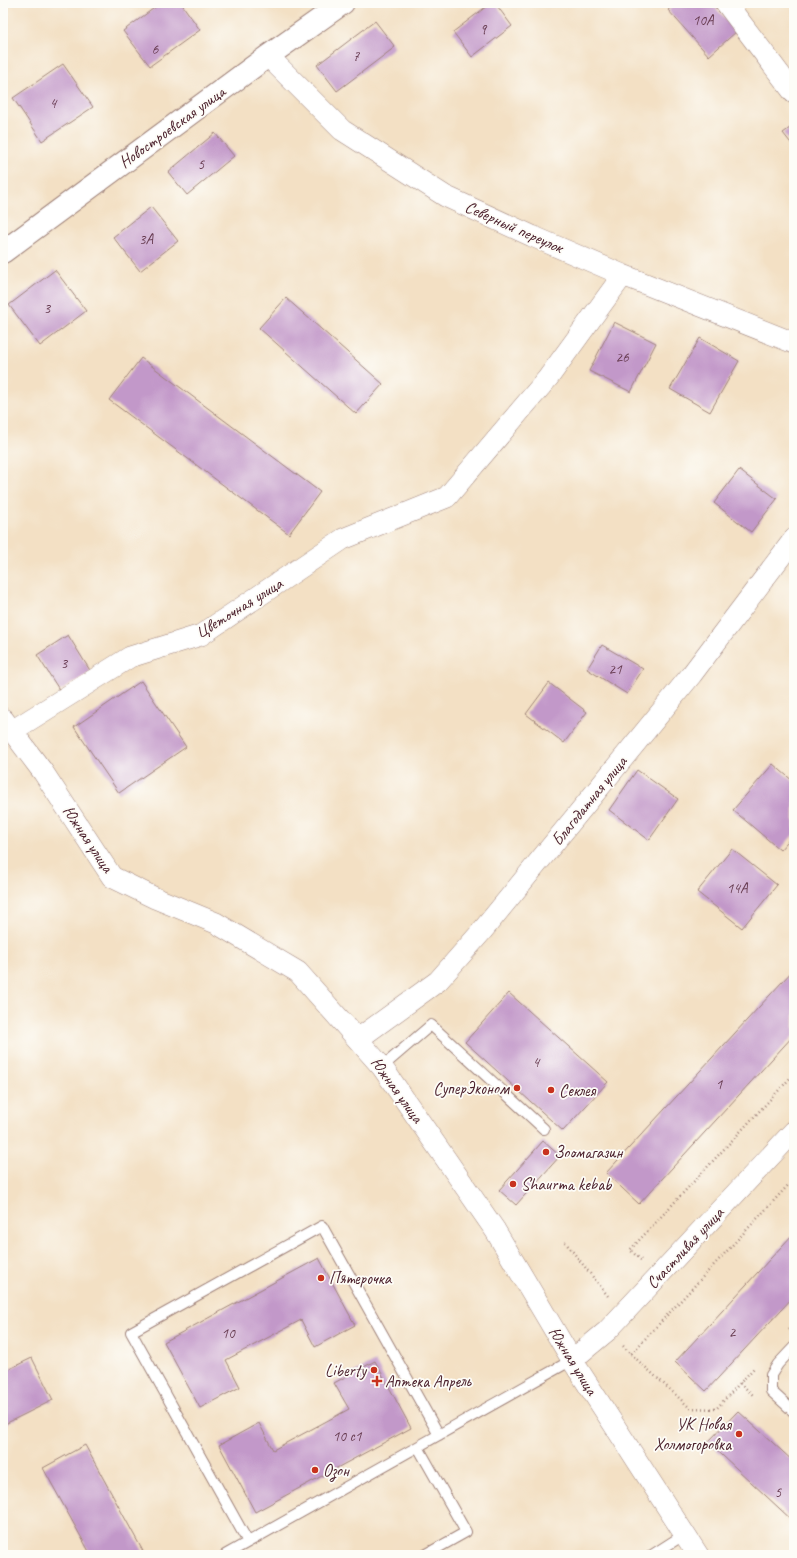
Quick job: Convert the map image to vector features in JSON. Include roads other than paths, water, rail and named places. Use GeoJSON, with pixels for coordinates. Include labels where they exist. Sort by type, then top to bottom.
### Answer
{"type":"FeatureCollection","features":[{"type":"Feature","properties":{"kind":"main road","name":"Новостроевская улица"},"geometry":{"type":"LineString","coordinates":[[3,252],[342,3]]}},
{"type":"Feature","properties":{"kind":"street"},"geometry":{"type":"LineString","coordinates":[[726,3],[794,93]]}},
{"type":"Feature","properties":{"kind":"street","name":"Северный переулок"},"geometry":{"type":"LineString","coordinates":[[268,56],[342,130],[446,196],[532,236],[794,343]]}},
{"type":"Feature","properties":{"kind":"street","name":"Цветочная улица"},"geometry":{"type":"LineString","coordinates":[[7,725],[130,657],[201,635],[343,539],[447,497],[548,378],[623,274]]}},
{"type":"Feature","properties":{"kind":"street","name":"Благодатная улица"},"geometry":{"type":"LineString","coordinates":[[358,1039],[438,981],[482,932],[692,674],[794,539]]}},
{"type":"Feature","properties":{"kind":"street","name":"Южная улица"},"geometry":{"type":"LineString","coordinates":[[7,725],[43,772],[112,877],[155,898],[216,924],[298,972],[382,1067],[495,1230],[572,1360],[698,1555]]}},
{"type":"Feature","properties":{"kind":"street","name":"Счастливая улица"},"geometry":{"type":"LineString","coordinates":[[572,1360],[607,1331],[794,1131]]}},
{"type":"Feature","properties":{"kind":"lane"},"geometry":{"type":"LineString","coordinates":[[382,1067],[431,1025],[544,1129]]}},
{"type":"Feature","properties":{"kind":"lane"},"geometry":{"type":"LineString","coordinates":[[248,1542],[131,1332],[322,1226],[439,1435]]}},
{"type":"Feature","properties":{"kind":"lane"},"geometry":{"type":"LineString","coordinates":[[794,1346],[778,1364],[771,1376],[771,1391],[794,1412]]}},
{"type":"Feature","properties":{"kind":"lane"},"geometry":{"type":"LineString","coordinates":[[224,1555],[572,1360]]}},
{"type":"Feature","properties":{"kind":"lane"},"geometry":{"type":"LineString","coordinates":[[418,1447],[466,1532],[425,1555]]}},
{"type":"Feature","properties":{"kind":"lane"},"geometry":{"type":"LineString","coordinates":[[652,1555],[685,1534]]}},
{"type":"Feature","properties":{"kind":"place","name":"СуперЭконом"},"geometry":{"type":"Point","coordinates":[517,1088]}},
{"type":"Feature","properties":{"kind":"place","name":"Секлея"},"geometry":{"type":"Point","coordinates":[551,1090]}},
{"type":"Feature","properties":{"kind":"place","name":"Зоомагазин"},"geometry":{"type":"Point","coordinates":[546,1152]}},
{"type":"Feature","properties":{"kind":"place","name":"Shaurma kebab"},"geometry":{"type":"Point","coordinates":[513,1184]}},
{"type":"Feature","properties":{"kind":"place","name":"Пятерочка"},"geometry":{"type":"Point","coordinates":[321,1278]}},
{"type":"Feature","properties":{"kind":"place","name":"Liberty"},"geometry":{"type":"Point","coordinates":[374,1370]}},
{"type":"Feature","properties":{"kind":"place","name":"Аптека Апрель"},"geometry":{"type":"Point","coordinates":[377,1381]}},
{"type":"Feature","properties":{"kind":"place","name":"УК Новая Холмогоровка"},"geometry":{"type":"Point","coordinates":[739,1434]}},
{"type":"Feature","properties":{"kind":"place","name":"Озон"},"geometry":{"type":"Point","coordinates":[315,1470]}}]}
